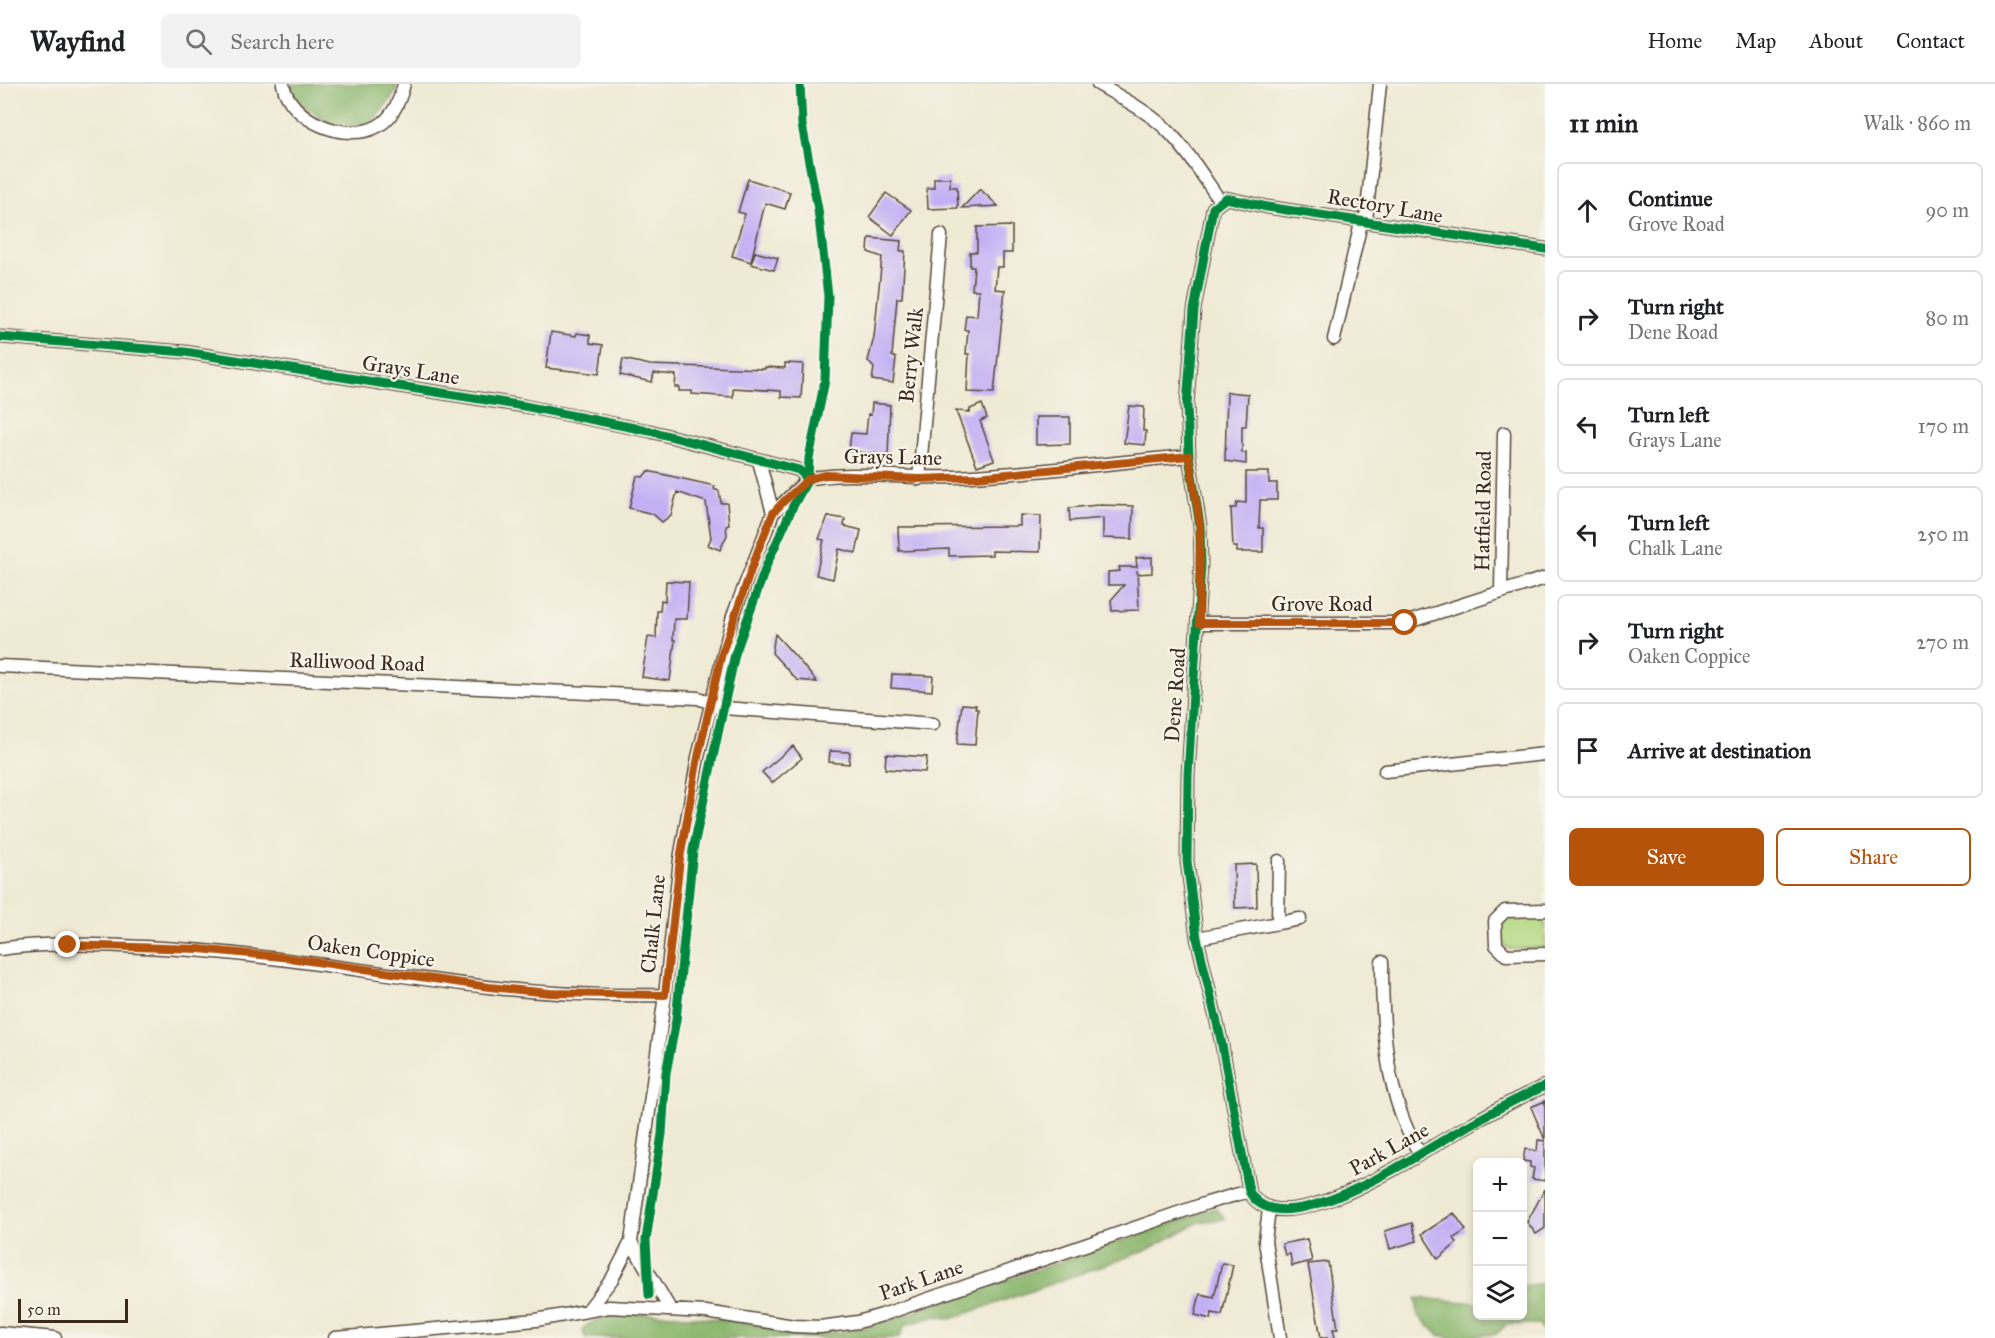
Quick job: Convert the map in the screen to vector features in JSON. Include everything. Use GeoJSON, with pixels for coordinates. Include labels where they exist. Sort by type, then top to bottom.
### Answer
{"type":"FeatureCollection","features":[{"type":"Feature","properties":{"kind":"street"},"geometry":{"type":"LineString","coordinates":[[283,84],[289,100],[310,119],[329,128],[367,131],[380,125],[390,116],[400,101],[404,84]]}},
{"type":"Feature","properties":{"kind":"street"},"geometry":{"type":"LineString","coordinates":[[1098,84],[1137,106],[1163,126],[1179,144],[1220,201]]}},
{"type":"Feature","properties":{"kind":"street"},"geometry":{"type":"LineString","coordinates":[[1334,339],[1364,220],[1380,84]]}},
{"type":"Feature","properties":{"kind":"street","name":"Rectory Lane"},"geometry":{"type":"LineString","coordinates":[[1220,201],[1226,198],[1257,206],[1364,220],[1471,239],[1545,249]]}},
{"type":"Feature","properties":{"kind":"street","name":"Dene Road"},"geometry":{"type":"LineString","coordinates":[[1220,201],[1210,213],[1194,310],[1187,404],[1189,456],[1200,526],[1199,623],[1186,836],[1197,938],[1221,1040],[1249,1191]]}},
{"type":"Feature","properties":{"kind":"street","name":"Berry Walk"},"geometry":{"type":"LineString","coordinates":[[919,479],[941,235]]}},
{"type":"Feature","properties":{"kind":"street","name":"Grays Lane"},"geometry":{"type":"LineString","coordinates":[[0,337],[185,352],[524,406],[661,434],[799,470],[808,479],[826,475],[919,479],[976,477],[1189,456]]}},
{"type":"Feature","properties":{"kind":"street","name":"Hatfield Road"},"geometry":{"type":"LineString","coordinates":[[1501,591],[1504,433]]}},
{"type":"Feature","properties":{"kind":"street"},"geometry":{"type":"LineString","coordinates":[[759,461],[773,513]]}},
{"type":"Feature","properties":{"kind":"street","name":"Chalk Lane"},"geometry":{"type":"LineString","coordinates":[[588,1310],[612,1279],[631,1242],[665,995],[680,859],[698,757],[733,616],[773,513],[808,479]]}},
{"type":"Feature","properties":{"kind":"street","name":"Grove Road"},"geometry":{"type":"LineString","coordinates":[[1199,623],[1405,623],[1545,578]]}},
{"type":"Feature","properties":{"kind":"street","name":"Ralliwood Road"},"geometry":{"type":"LineString","coordinates":[[0,666],[698,698],[724,708],[933,724]]}},
{"type":"Feature","properties":{"kind":"street"},"geometry":{"type":"LineString","coordinates":[[1385,771],[1545,754]]}},
{"type":"Feature","properties":{"kind":"street"},"geometry":{"type":"LineString","coordinates":[[1278,861],[1278,923]]}},
{"type":"Feature","properties":{"kind":"street"},"geometry":{"type":"LineString","coordinates":[[1545,910],[1505,911],[1495,921],[1496,945],[1506,956],[1545,954]]}},
{"type":"Feature","properties":{"kind":"street"},"geometry":{"type":"LineString","coordinates":[[1197,938],[1300,919]]}},
{"type":"Feature","properties":{"kind":"street","name":"Oaken Coppice"},"geometry":{"type":"LineString","coordinates":[[0,949],[68,945],[199,949],[282,957],[489,987],[550,993],[665,995]]}},
{"type":"Feature","properties":{"kind":"street"},"geometry":{"type":"LineString","coordinates":[[1382,962],[1385,1046],[1407,1131],[1419,1154]]}},
{"type":"Feature","properties":{"kind":"street","name":"Park Lane"},"geometry":{"type":"LineString","coordinates":[[1269,1209],[1297,1209],[1311,1206],[1361,1187],[1545,1086]]}},
{"type":"Feature","properties":{"kind":"street"},"geometry":{"type":"LineString","coordinates":[[1249,1191],[1253,1200],[1269,1209],[1265,1240],[1280,1338]]}},
{"type":"Feature","properties":{"kind":"street","name":"Park Lane"},"geometry":{"type":"LineString","coordinates":[[335,1338],[536,1320],[625,1306],[670,1309],[794,1326],[836,1326],[858,1322],[1207,1203],[1249,1191]]}},
{"type":"Feature","properties":{"kind":"street"},"geometry":{"type":"LineString","coordinates":[[631,1242],[670,1309]]}},
{"type":"Feature","properties":{"kind":"street"},"geometry":{"type":"LineString","coordinates":[[0,1333],[55,1338]]}},
{"type":"Feature","properties":{"kind":"green space"},"geometry":{"type":"Polygon","coordinates":[[[292,84],[396,84],[396,92],[370,125],[334,126],[309,110],[293,95],[292,84]]]}},
{"type":"Feature","properties":{"kind":"green space"},"geometry":{"type":"Polygon","coordinates":[[[1545,915],[1545,948],[1509,949],[1500,940],[1500,925],[1509,916],[1545,915]]]}},
{"type":"Feature","properties":{"kind":"green space"},"geometry":{"type":"Polygon","coordinates":[[[1216,1208],[1225,1219],[1199,1222],[1147,1250],[951,1319],[936,1316],[905,1325],[899,1338],[586,1338],[582,1330],[600,1319],[628,1314],[663,1314],[810,1331],[851,1330],[879,1324],[1216,1208]]]}},
{"type":"Feature","properties":{"kind":"green space"},"geometry":{"type":"Polygon","coordinates":[[[1545,1283],[1545,1336],[1539,1324],[1507,1324],[1496,1334],[1455,1338],[1439,1335],[1418,1316],[1416,1298],[1473,1303],[1473,1320],[1527,1320],[1527,1285],[1545,1283]]]}},
{"type":"Feature","properties":{"kind":"building"},"geometry":{"type":"Polygon","coordinates":[[[934,178],[950,178],[950,187],[957,187],[958,208],[928,209],[927,188],[934,188],[934,178]]]}},
{"type":"Feature","properties":{"kind":"building"},"geometry":{"type":"Polygon","coordinates":[[[748,179],[790,192],[785,209],[765,203],[751,262],[732,256],[745,214],[738,212],[748,179]]]}},
{"type":"Feature","properties":{"kind":"building"},"geometry":{"type":"Polygon","coordinates":[[[980,189],[998,206],[962,208],[980,189]]]}},
{"type":"Feature","properties":{"kind":"building"},"geometry":{"type":"Polygon","coordinates":[[[886,193],[911,210],[893,235],[869,217],[886,193]]]}},
{"type":"Feature","properties":{"kind":"building"},"geometry":{"type":"Polygon","coordinates":[[[1012,226],[1012,253],[1003,253],[1003,267],[997,267],[995,289],[1005,290],[994,393],[967,392],[968,330],[964,330],[966,315],[977,316],[979,290],[972,290],[974,267],[970,267],[970,252],[977,252],[977,227],[1012,226]]]}},
{"type":"Feature","properties":{"kind":"building"},"geometry":{"type":"Polygon","coordinates":[[[869,238],[901,241],[900,251],[905,251],[902,298],[897,298],[892,356],[896,358],[893,383],[872,380],[874,368],[868,361],[874,337],[882,257],[868,252],[869,238]]]}},
{"type":"Feature","properties":{"kind":"building"},"geometry":{"type":"Polygon","coordinates":[[[755,252],[778,258],[774,270],[751,264],[755,252]]]}},
{"type":"Feature","properties":{"kind":"building"},"geometry":{"type":"Polygon","coordinates":[[[551,332],[576,336],[577,333],[590,335],[590,343],[603,345],[599,374],[546,368],[551,332]]]}},
{"type":"Feature","properties":{"kind":"building"},"geometry":{"type":"Polygon","coordinates":[[[623,359],[650,365],[765,369],[765,367],[785,368],[785,363],[803,364],[801,398],[781,397],[781,391],[733,388],[733,397],[692,394],[692,391],[679,391],[679,387],[675,387],[676,375],[654,373],[652,382],[620,375],[623,359]]]}},
{"type":"Feature","properties":{"kind":"building"},"geometry":{"type":"Polygon","coordinates":[[[1227,392],[1248,394],[1246,426],[1242,426],[1242,453],[1246,453],[1246,464],[1225,461],[1227,392]]]}},
{"type":"Feature","properties":{"kind":"building"},"geometry":{"type":"Polygon","coordinates":[[[872,403],[890,405],[888,455],[849,451],[851,433],[866,434],[868,414],[871,415],[872,403]]]}},
{"type":"Feature","properties":{"kind":"building"},"geometry":{"type":"Polygon","coordinates":[[[982,404],[987,418],[980,421],[994,460],[977,466],[956,411],[970,412],[970,409],[982,404]]]}},
{"type":"Feature","properties":{"kind":"building"},"geometry":{"type":"Polygon","coordinates":[[[1129,406],[1144,407],[1145,445],[1124,443],[1129,406]]]}},
{"type":"Feature","properties":{"kind":"building"},"geometry":{"type":"Polygon","coordinates":[[[1036,417],[1070,417],[1070,444],[1036,445],[1036,417]]]}},
{"type":"Feature","properties":{"kind":"building"},"geometry":{"type":"Polygon","coordinates":[[[648,471],[715,486],[714,489],[719,491],[721,503],[727,503],[729,525],[726,526],[727,535],[720,550],[708,545],[711,538],[706,502],[677,492],[671,515],[662,522],[653,514],[629,508],[637,476],[643,477],[648,471]]]}},
{"type":"Feature","properties":{"kind":"building"},"geometry":{"type":"Polygon","coordinates":[[[1246,472],[1269,472],[1269,483],[1277,483],[1277,500],[1260,500],[1259,528],[1263,528],[1263,552],[1237,552],[1237,547],[1233,547],[1231,508],[1236,508],[1237,502],[1246,503],[1246,472]]]}},
{"type":"Feature","properties":{"kind":"building"},"geometry":{"type":"Polygon","coordinates":[[[1098,505],[1133,506],[1132,539],[1103,538],[1103,518],[1070,521],[1069,508],[1098,505]]]}},
{"type":"Feature","properties":{"kind":"building"},"geometry":{"type":"Polygon","coordinates":[[[1020,515],[1041,516],[1040,552],[992,551],[992,555],[949,556],[949,549],[899,551],[898,527],[1020,526],[1020,515]]]}},
{"type":"Feature","properties":{"kind":"building"},"geometry":{"type":"Polygon","coordinates":[[[828,516],[845,519],[844,526],[861,530],[856,553],[839,549],[833,579],[816,575],[824,540],[819,539],[828,516]]]}},
{"type":"Feature","properties":{"kind":"building"},"geometry":{"type":"Polygon","coordinates":[[[1152,557],[1152,573],[1137,574],[1139,610],[1112,611],[1111,600],[1124,585],[1108,585],[1108,572],[1120,571],[1119,567],[1137,567],[1136,558],[1152,557]]]}},
{"type":"Feature","properties":{"kind":"building"},"geometry":{"type":"Polygon","coordinates":[[[666,581],[689,582],[687,619],[674,619],[673,640],[675,640],[670,681],[642,677],[648,637],[656,638],[657,611],[660,611],[661,600],[665,601],[666,581]]]}},
{"type":"Feature","properties":{"kind":"building"},"geometry":{"type":"Polygon","coordinates":[[[775,634],[817,682],[797,680],[772,653],[775,634]]]}},
{"type":"Feature","properties":{"kind":"building"},"geometry":{"type":"Polygon","coordinates":[[[892,674],[933,676],[932,691],[891,688],[892,674]]]}},
{"type":"Feature","properties":{"kind":"building"},"geometry":{"type":"Polygon","coordinates":[[[962,704],[976,705],[975,709],[978,709],[975,745],[957,744],[962,704]]]}},
{"type":"Feature","properties":{"kind":"building"},"geometry":{"type":"Polygon","coordinates":[[[793,746],[802,758],[772,783],[762,772],[793,746]]]}},
{"type":"Feature","properties":{"kind":"building"},"geometry":{"type":"Polygon","coordinates":[[[830,751],[850,752],[849,764],[829,762],[830,751]]]}},
{"type":"Feature","properties":{"kind":"building"},"geometry":{"type":"Polygon","coordinates":[[[886,754],[927,757],[925,772],[885,769],[886,754]]]}},
{"type":"Feature","properties":{"kind":"building"},"geometry":{"type":"Polygon","coordinates":[[[1256,864],[1257,907],[1235,908],[1234,865],[1256,864]]]}},
{"type":"Feature","properties":{"kind":"building"},"geometry":{"type":"Polygon","coordinates":[[[1545,1101],[1545,1140],[1531,1107],[1545,1101]]]}},
{"type":"Feature","properties":{"kind":"building"},"geometry":{"type":"Polygon","coordinates":[[[1538,1140],[1545,1141],[1545,1181],[1532,1179],[1534,1168],[1530,1167],[1527,1158],[1524,1158],[1525,1149],[1537,1151],[1538,1140]]]}},
{"type":"Feature","properties":{"kind":"building"},"geometry":{"type":"Polygon","coordinates":[[[1545,1189],[1545,1228],[1536,1234],[1527,1222],[1545,1189]]]}},
{"type":"Feature","properties":{"kind":"building"},"geometry":{"type":"Polygon","coordinates":[[[1454,1213],[1466,1230],[1454,1238],[1457,1243],[1438,1259],[1422,1234],[1454,1213]]]}},
{"type":"Feature","properties":{"kind":"building"},"geometry":{"type":"Polygon","coordinates":[[[1412,1223],[1417,1241],[1390,1249],[1385,1231],[1412,1223]]]}},
{"type":"Feature","properties":{"kind":"building"},"geometry":{"type":"Polygon","coordinates":[[[1307,1239],[1312,1261],[1292,1266],[1290,1254],[1285,1255],[1282,1244],[1307,1239]]]}},
{"type":"Feature","properties":{"kind":"building"},"geometry":{"type":"Polygon","coordinates":[[[1328,1262],[1338,1329],[1333,1329],[1335,1338],[1321,1338],[1308,1264],[1328,1262]]]}},
{"type":"Feature","properties":{"kind":"building"},"geometry":{"type":"Polygon","coordinates":[[[1222,1263],[1233,1265],[1222,1315],[1212,1313],[1211,1319],[1195,1315],[1200,1294],[1214,1297],[1222,1263]]]}},
{"type":"Feature","properties":{"kind":"cycle path"},"geometry":{"type":"LineString","coordinates":[[649,1295],[646,1240],[662,1134],[666,1073],[676,1020],[693,850],[735,654],[767,564],[808,479],[809,458],[825,380],[828,296],[818,209],[802,125],[800,84]]}},
{"type":"Feature","properties":{"kind":"cycle path"},"geometry":{"type":"LineString","coordinates":[[1545,249],[1267,207],[1226,198],[1213,208],[1194,310],[1187,404],[1189,456],[1200,526],[1201,564],[1188,775],[1187,861],[1197,938],[1221,1040],[1249,1191],[1265,1206],[1290,1209],[1320,1203],[1354,1190],[1387,1173],[1494,1111],[1545,1086]]}},
{"type":"Feature","properties":{"kind":"cycle path"},"geometry":{"type":"LineString","coordinates":[[0,337],[185,352],[524,406],[650,431],[799,470],[808,479]]}},
{"type":"Feature","properties":{"kind":"route"},"geometry":{"type":"LineString","coordinates":[[68,945],[199,949],[282,957],[489,987],[550,993],[665,995],[680,859],[698,757],[722,653],[733,616],[773,513],[808,479],[826,475],[919,479],[976,477],[1189,456],[1200,526],[1199,623],[1405,623]]}}]}
